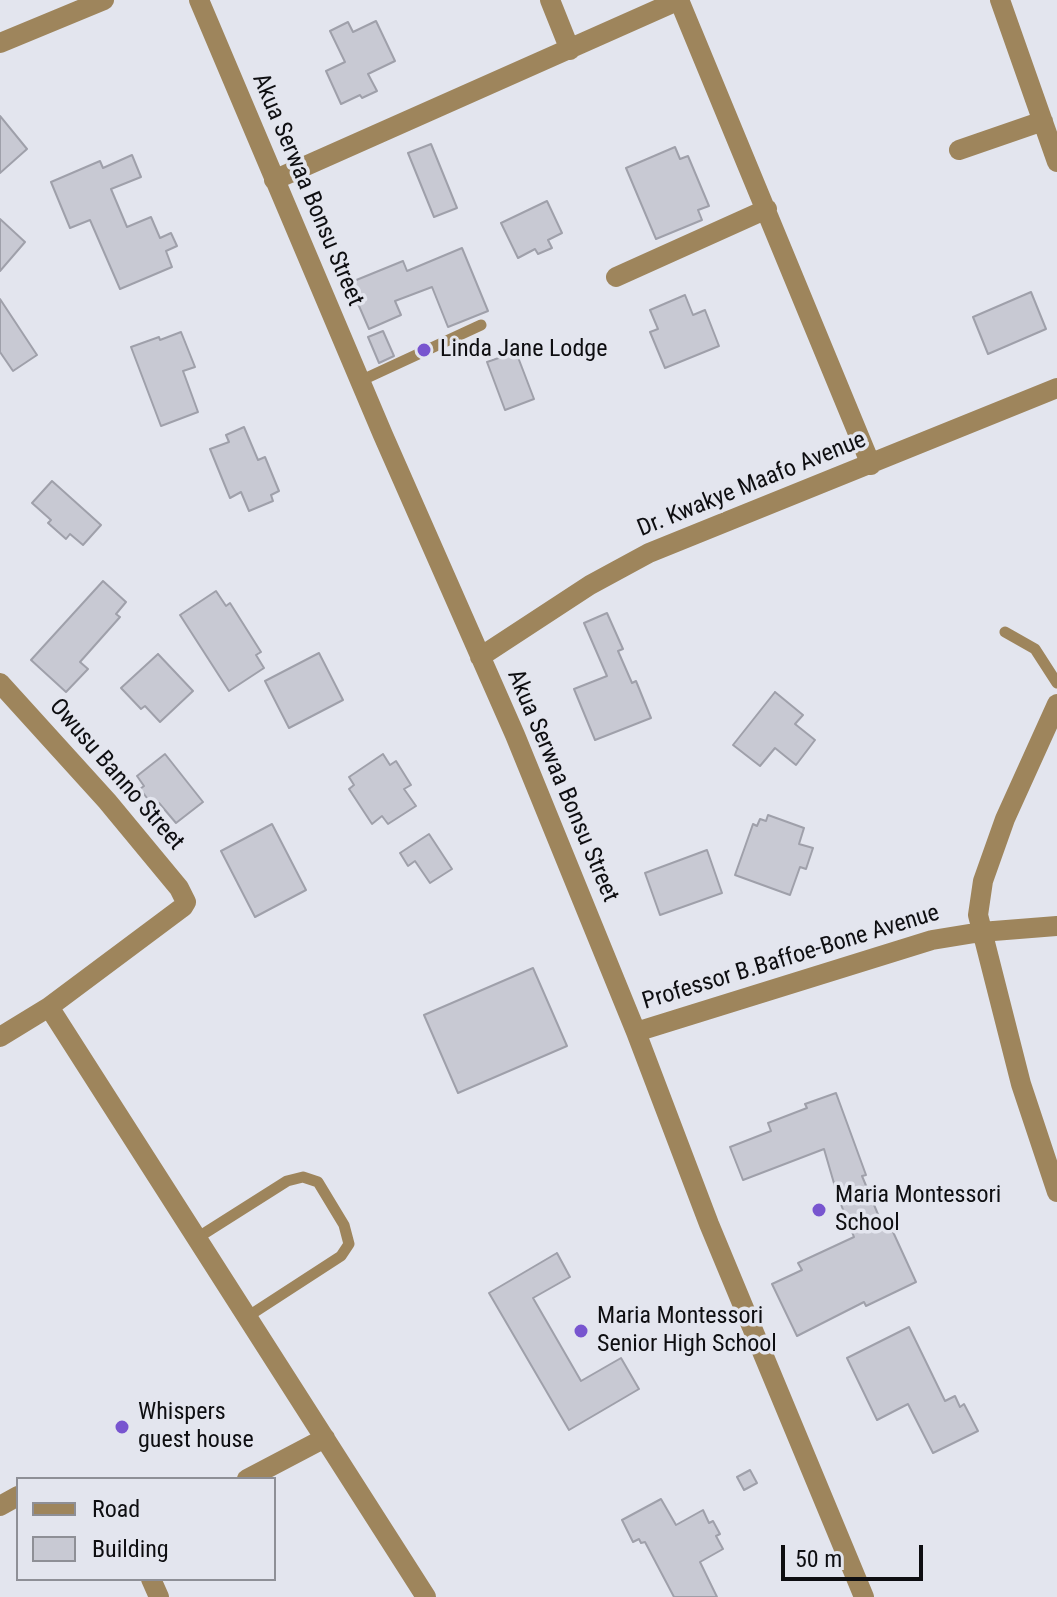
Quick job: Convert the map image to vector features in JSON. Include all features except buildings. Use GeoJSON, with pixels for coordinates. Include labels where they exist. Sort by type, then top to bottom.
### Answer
{"type":"FeatureCollection","features":[{"type":"Feature","properties":{"kind":"street"},"geometry":{"type":"LineString","coordinates":[[0,43],[104,0]]}},
{"type":"Feature","properties":{"kind":"street","name":"Akua Serwaa Bonsu Street"},"geometry":{"type":"LineString","coordinates":[[199,0],[360,381],[515,735],[636,1032],[709,1224],[864,1597]]}},
{"type":"Feature","properties":{"kind":"street"},"geometry":{"type":"LineString","coordinates":[[550,0],[570,50]]}},
{"type":"Feature","properties":{"kind":"street"},"geometry":{"type":"LineString","coordinates":[[274,180],[679,0],[871,465]]}},
{"type":"Feature","properties":{"kind":"street"},"geometry":{"type":"LineString","coordinates":[[1000,0],[1057,162]]}},
{"type":"Feature","properties":{"kind":"street"},"geometry":{"type":"LineString","coordinates":[[959,150],[1043,121]]}},
{"type":"Feature","properties":{"kind":"street"},"geometry":{"type":"LineString","coordinates":[[616,277],[767,209]]}},
{"type":"Feature","properties":{"kind":"street","name":"Dr. Kwakye Maafo Avenue"},"geometry":{"type":"LineString","coordinates":[[480,657],[576,594],[649,553],[1057,388]]}},
{"type":"Feature","properties":{"kind":"street","name":"Owusu Banno Street"},"geometry":{"type":"LineString","coordinates":[[0,683],[125,823],[185,899],[185,905],[49,1007]]}},
{"type":"Feature","properties":{"kind":"street"},"geometry":{"type":"LineString","coordinates":[[1057,704],[1005,819],[983,881],[978,915],[1021,1084],[1057,1192]]}},
{"type":"Feature","properties":{"kind":"street","name":"Professor B.Baffoe-Bone Avenue"},"geometry":{"type":"LineString","coordinates":[[636,1032],[901,948],[981,932],[1057,926]]}},
{"type":"Feature","properties":{"kind":"street"},"geometry":{"type":"LineString","coordinates":[[0,1037],[49,1007],[426,1597]]}},
{"type":"Feature","properties":{"kind":"street"},"geometry":{"type":"LineString","coordinates":[[251,1477],[325,1438]]}},
{"type":"Feature","properties":{"kind":"lane"},"geometry":{"type":"LineString","coordinates":[[360,381],[481,325]]}},
{"type":"Feature","properties":{"kind":"lane"},"geometry":{"type":"LineString","coordinates":[[1005,632],[1035,649],[1057,683]]}},
{"type":"Feature","properties":{"kind":"lane"},"geometry":{"type":"LineString","coordinates":[[197,1238],[287,1181],[303,1177],[318,1182],[344,1225],[349,1244],[341,1256],[247,1317]]}},
{"type":"Feature","properties":{"kind":"place","name":"Linda Jane Lodge"},"geometry":{"type":"Point","coordinates":[424,350]}},
{"type":"Feature","properties":{"kind":"place","name":"Maria Montessori School"},"geometry":{"type":"Point","coordinates":[819,1210]}},
{"type":"Feature","properties":{"kind":"place","name":"Maria Montessori Senior High School"},"geometry":{"type":"Point","coordinates":[581,1331]}},
{"type":"Feature","properties":{"kind":"place","name":"Whispers guest house"},"geometry":{"type":"Point","coordinates":[122,1427]}}]}
